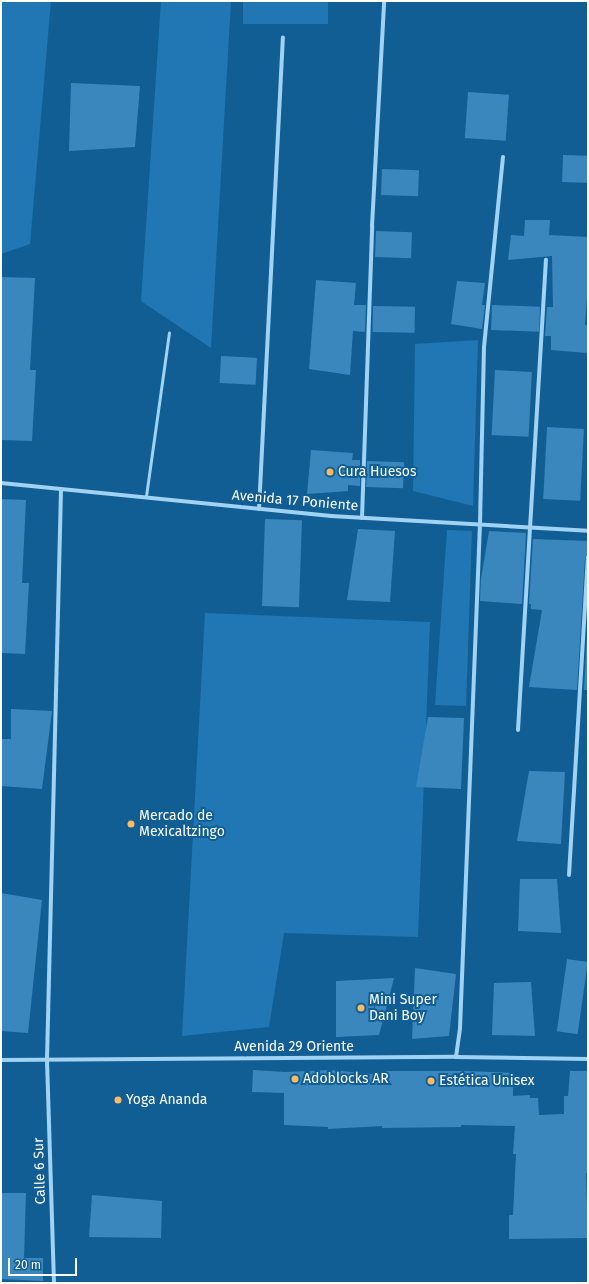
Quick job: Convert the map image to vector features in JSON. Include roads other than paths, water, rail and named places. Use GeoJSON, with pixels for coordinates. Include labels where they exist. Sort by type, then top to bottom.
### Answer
{"type":"FeatureCollection","features":[{"type":"Feature","properties":{"kind":"street"},"geometry":{"type":"LineString","coordinates":[[362,518],[372,226],[384,1]]}},
{"type":"Feature","properties":{"kind":"street"},"geometry":{"type":"LineString","coordinates":[[259,509],[282,38]]}},
{"type":"Feature","properties":{"kind":"street"},"geometry":{"type":"LineString","coordinates":[[456,1057],[460,1013],[480,524],[484,347],[503,157]]}},
{"type":"Feature","properties":{"kind":"street"},"geometry":{"type":"LineString","coordinates":[[518,730],[546,260]]}},
{"type":"Feature","properties":{"kind":"street","name":"Avenida 17 Poniente"},"geometry":{"type":"LineString","coordinates":[[1,483],[60,490],[146,496],[259,509],[362,518],[588,531]]}},
{"type":"Feature","properties":{"kind":"street","name":"Calle 6 Sur"},"geometry":{"type":"LineString","coordinates":[[54,1283],[48,1059],[60,490]]}},
{"type":"Feature","properties":{"kind":"street"},"geometry":{"type":"LineString","coordinates":[[569,875],[588,558]]}},
{"type":"Feature","properties":{"kind":"street","name":"Avenida 29 Oriente"},"geometry":{"type":"LineString","coordinates":[[1,1060],[456,1057],[588,1059]]}},
{"type":"Feature","properties":{"kind":"lane"},"geometry":{"type":"LineString","coordinates":[[146,496],[169,333]]}},
{"type":"Feature","properties":{"kind":"place","name":"Cura Huesos"},"geometry":{"type":"Point","coordinates":[330,472]}},
{"type":"Feature","properties":{"kind":"place","name":"Mercado de Mexicaltzingo"},"geometry":{"type":"Point","coordinates":[131,824]}},
{"type":"Feature","properties":{"kind":"place","name":"Mini Super Dani Boy"},"geometry":{"type":"Point","coordinates":[361,1008]}},
{"type":"Feature","properties":{"kind":"place","name":"Adoblocks AR"},"geometry":{"type":"Point","coordinates":[295,1079]}},
{"type":"Feature","properties":{"kind":"place","name":"Estética Unisex"},"geometry":{"type":"Point","coordinates":[431,1081]}},
{"type":"Feature","properties":{"kind":"place","name":"Yoga Ananda"},"geometry":{"type":"Point","coordinates":[118,1100]}}]}
